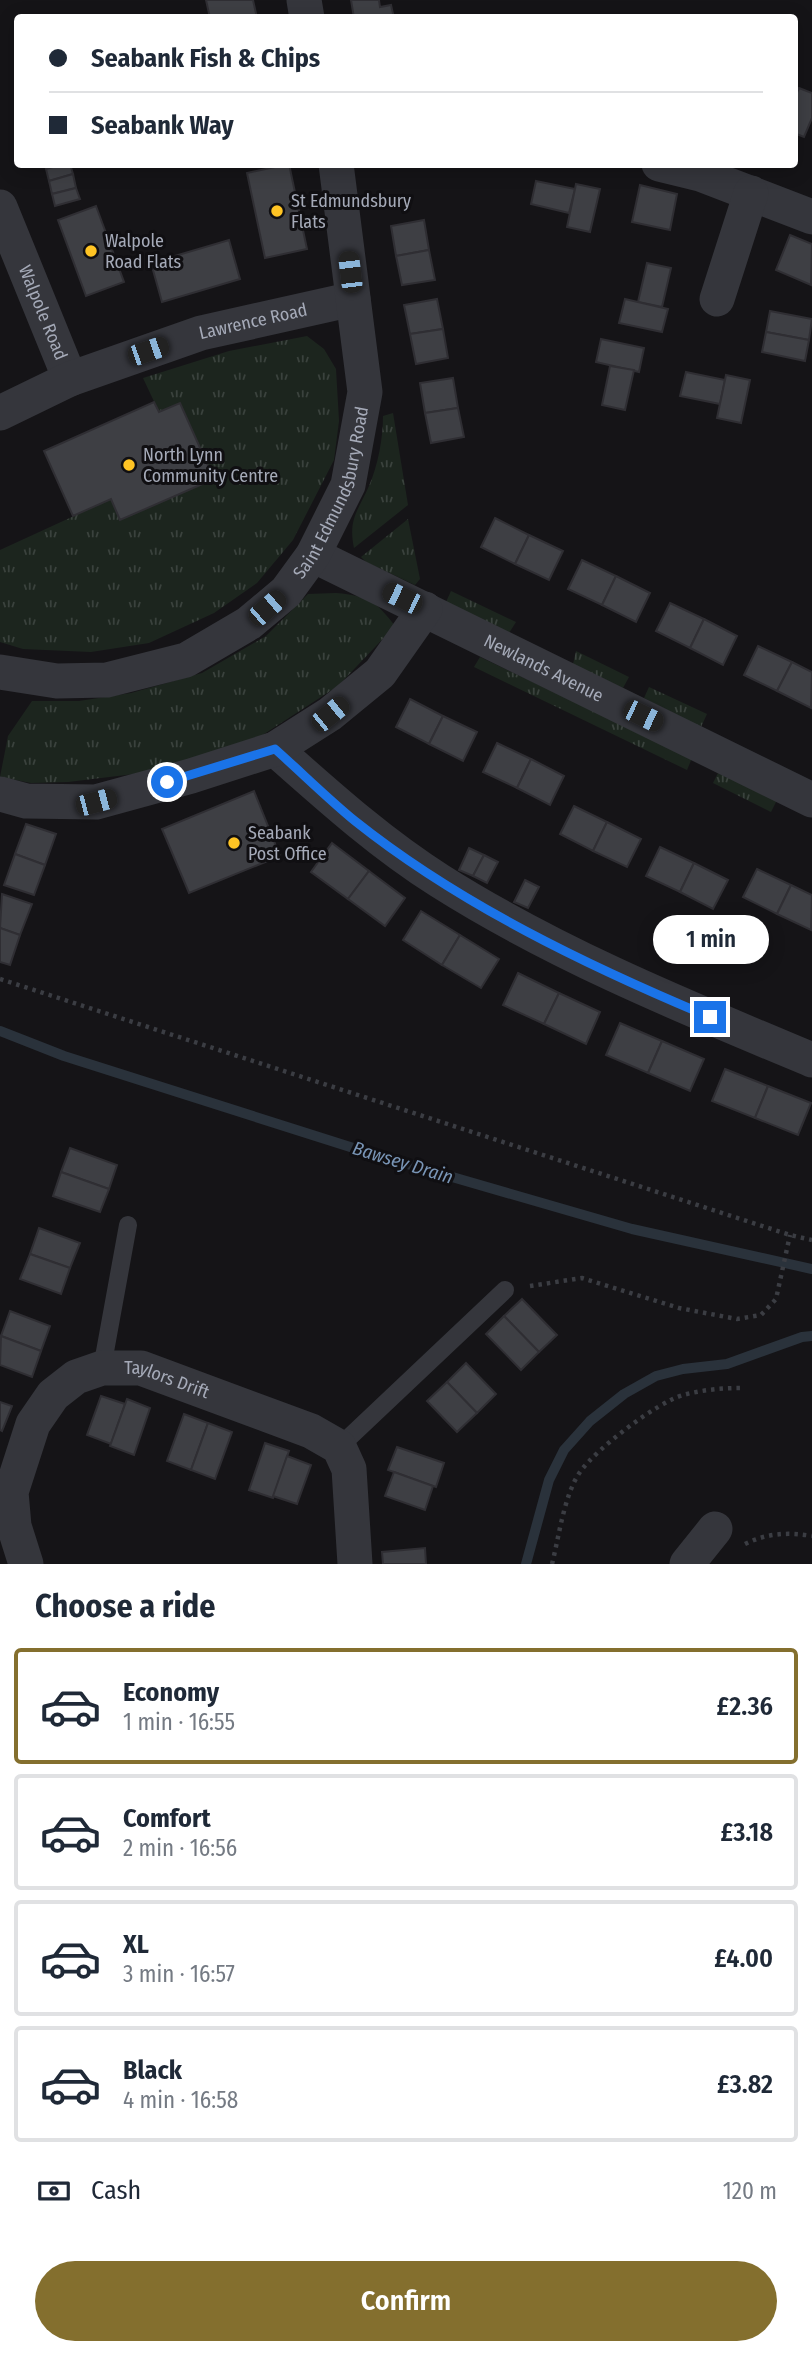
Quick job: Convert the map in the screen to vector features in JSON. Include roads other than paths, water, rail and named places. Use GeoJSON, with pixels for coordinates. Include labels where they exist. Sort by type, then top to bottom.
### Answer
{"type":"FeatureCollection","features":[{"type":"Feature","properties":{"kind":"street","name":"Saint Edmundsbury Road"},"geometry":{"type":"LineString","coordinates":[[3,684],[107,680],[186,660],[249,624],[286,592],[313,555],[348,485],[365,392],[336,168]]}},
{"type":"Feature","properties":{"kind":"street"},"geometry":{"type":"LineString","coordinates":[[675,168],[700,174],[812,216]]}},
{"type":"Feature","properties":{"kind":"street"},"geometry":{"type":"LineString","coordinates":[[718,299],[751,193]]}},
{"type":"Feature","properties":{"kind":"street","name":"Walpole Road"},"geometry":{"type":"LineString","coordinates":[[0,207],[70,379]]}},
{"type":"Feature","properties":{"kind":"street","name":"Lawrence Road"},"geometry":{"type":"LineString","coordinates":[[0,414],[70,379],[201,333],[353,299]]}},
{"type":"Feature","properties":{"kind":"street","name":"Newlands Avenue"},"geometry":{"type":"LineString","coordinates":[[313,555],[812,800]]}},
{"type":"Feature","properties":{"kind":"street"},"geometry":{"type":"LineString","coordinates":[[0,794],[26,801],[96,802],[275,749],[330,714],[380,673],[425,609]]}},
{"type":"Feature","properties":{"kind":"street"},"geometry":{"type":"LineString","coordinates":[[275,749],[355,820],[440,881],[546,942],[684,1007],[812,1060]]}},
{"type":"Feature","properties":{"kind":"street","name":"Taylors Drift"},"geometry":{"type":"LineString","coordinates":[[26,1564],[14,1525],[11,1492],[33,1424],[53,1395],[76,1377],[102,1368],[141,1368],[311,1431],[339,1447]]}},
{"type":"Feature","properties":{"kind":"street"},"geometry":{"type":"LineString","coordinates":[[339,1447],[349,1469],[355,1564]]}},
{"type":"Feature","properties":{"kind":"street"},"geometry":{"type":"LineString","coordinates":[[687,1564],[715,1529]]}},
{"type":"Feature","properties":{"kind":"lane"},"geometry":{"type":"LineString","coordinates":[[102,1368],[128,1225]]}},
{"type":"Feature","properties":{"kind":"lane"},"geometry":{"type":"LineString","coordinates":[[339,1447],[505,1290]]}},
{"type":"Feature","properties":{"kind":"waterway","name":"Bawsey Drain"},"geometry":{"type":"LineString","coordinates":[[0,1031],[64,1056],[366,1152],[632,1229],[812,1269]]}},
{"type":"Feature","properties":{"kind":"waterway"},"geometry":{"type":"LineString","coordinates":[[526,1564],[549,1480],[564,1450],[590,1421],[624,1394],[656,1376],[683,1369],[727,1364],[802,1337],[812,1336]]}},
{"type":"Feature","properties":{"kind":"place","name":"St Edmundsbury Flats"},"geometry":{"type":"Point","coordinates":[277,211]}},
{"type":"Feature","properties":{"kind":"place","name":"Walpole Road Flats"},"geometry":{"type":"Point","coordinates":[91,251]}},
{"type":"Feature","properties":{"kind":"place","name":"North Lynn Community Centre"},"geometry":{"type":"Point","coordinates":[129,465]}},
{"type":"Feature","properties":{"kind":"place","name":"Seabank Post Office"},"geometry":{"type":"Point","coordinates":[234,843]}}]}
